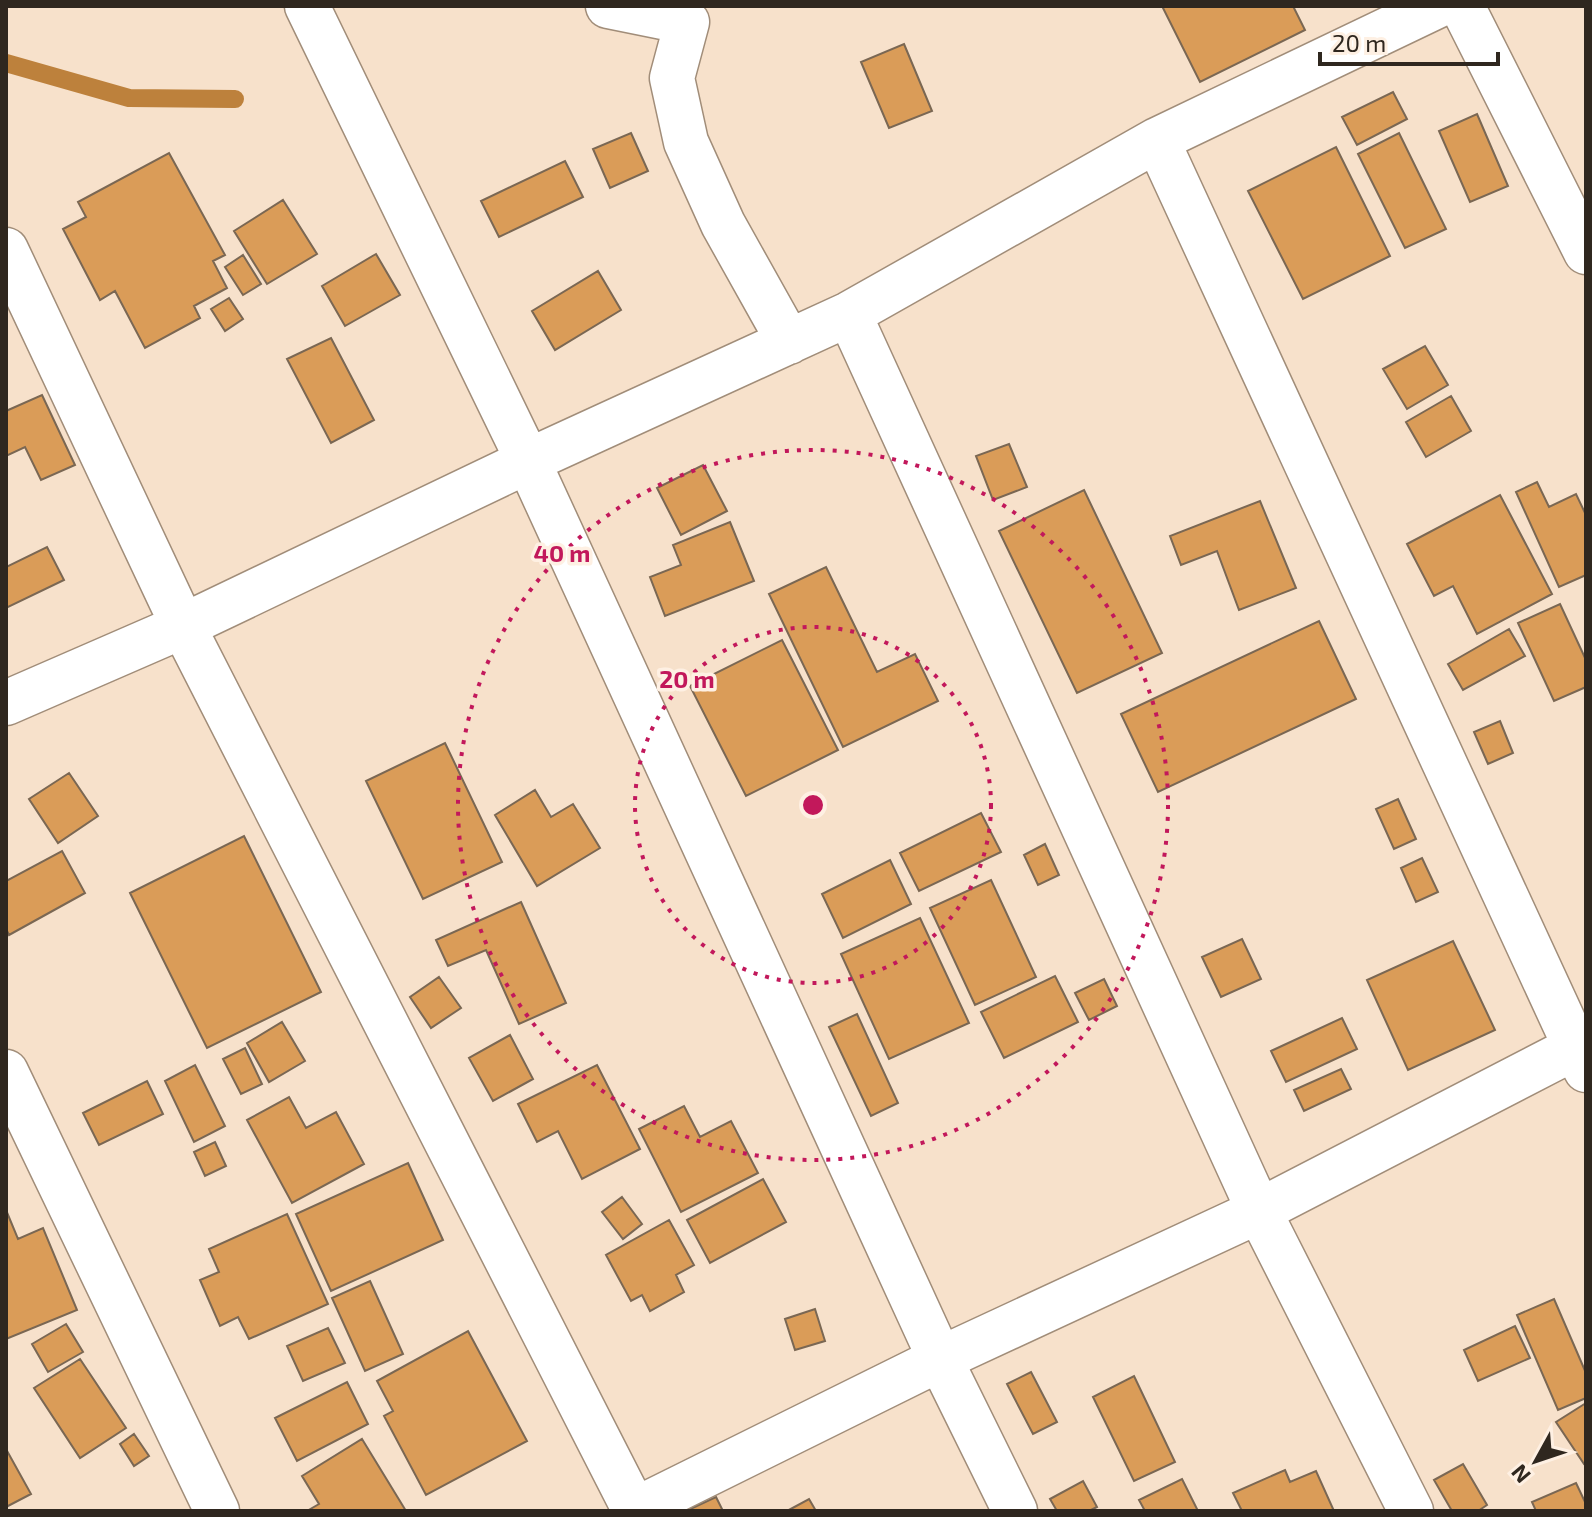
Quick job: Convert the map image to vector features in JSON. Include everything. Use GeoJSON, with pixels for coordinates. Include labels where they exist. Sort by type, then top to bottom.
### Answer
{"type":"FeatureCollection","features":[{"type":"Feature","properties":{"kind":"street"},"geometry":{"type":"LineString","coordinates":[[307,6],[528,461],[940,1359],[1015,1511]]}},
{"type":"Feature","properties":{"kind":"street"},"geometry":{"type":"LineString","coordinates":[[608,6],[687,22],[672,78],[686,142],[723,224],[789,342]]}},
{"type":"Feature","properties":{"kind":"street"},"geometry":{"type":"LineString","coordinates":[[6,703],[183,626],[528,461],[849,314],[1157,140],[1437,6]]}},
{"type":"Feature","properties":{"kind":"street"},"geometry":{"type":"LineString","coordinates":[[1462,6],[1586,252]]}},
{"type":"Feature","properties":{"kind":"street"},"geometry":{"type":"LineString","coordinates":[[6,250],[183,626],[634,1511],[940,1359],[1259,1211],[1583,1053],[1157,140]]}},
{"type":"Feature","properties":{"kind":"street"},"geometry":{"type":"LineString","coordinates":[[849,314],[1259,1211],[1411,1511]]}},
{"type":"Feature","properties":{"kind":"street"},"geometry":{"type":"LineString","coordinates":[[6,1072],[217,1511]]}},
{"type":"Feature","properties":{"kind":"building"},"geometry":{"type":"Polygon","coordinates":[[[1162,6],[1293,6],[1305,30],[1200,82],[1162,6]]]}},
{"type":"Feature","properties":{"kind":"building"},"geometry":{"type":"Polygon","coordinates":[[[904,44],[932,111],[889,128],[861,62],[904,44]]]}},
{"type":"Feature","properties":{"kind":"building"},"geometry":{"type":"Polygon","coordinates":[[[1393,92],[1407,119],[1357,145],[1342,117],[1393,92]]]}},
{"type":"Feature","properties":{"kind":"building"},"geometry":{"type":"Polygon","coordinates":[[[1477,114],[1508,186],[1470,202],[1439,131],[1477,114]]]}},
{"type":"Feature","properties":{"kind":"building"},"geometry":{"type":"Polygon","coordinates":[[[631,133],[648,171],[610,188],[593,149],[631,133]]]}},
{"type":"Feature","properties":{"kind":"building"},"geometry":{"type":"Polygon","coordinates":[[[1399,133],[1446,229],[1405,248],[1358,154],[1399,133]]]}},
{"type":"Feature","properties":{"kind":"building"},"geometry":{"type":"Polygon","coordinates":[[[1336,147],[1390,256],[1303,299],[1248,191],[1336,147]]]}},
{"type":"Feature","properties":{"kind":"building"},"geometry":{"type":"Polygon","coordinates":[[[169,153],[225,255],[213,261],[227,288],[194,306],[200,318],[145,348],[115,291],[100,300],[63,229],[86,217],[78,202],[169,153]]]}},
{"type":"Feature","properties":{"kind":"building"},"geometry":{"type":"Polygon","coordinates":[[[565,161],[583,197],[499,237],[481,201],[565,161]]]}},
{"type":"Feature","properties":{"kind":"building"},"geometry":{"type":"Polygon","coordinates":[[[283,200],[317,254],[267,284],[234,231],[283,200]]]}},
{"type":"Feature","properties":{"kind":"building"},"geometry":{"type":"Polygon","coordinates":[[[376,254],[400,295],[345,326],[322,286],[376,254]]]}},
{"type":"Feature","properties":{"kind":"building"},"geometry":{"type":"Polygon","coordinates":[[[243,255],[261,284],[243,295],[225,267],[243,255]]]}},
{"type":"Feature","properties":{"kind":"building"},"geometry":{"type":"Polygon","coordinates":[[[598,271],[621,310],[555,350],[532,311],[598,271]]]}},
{"type":"Feature","properties":{"kind":"building"},"geometry":{"type":"Polygon","coordinates":[[[229,298],[243,319],[225,331],[211,309],[229,298]]]}},
{"type":"Feature","properties":{"kind":"building"},"geometry":{"type":"Polygon","coordinates":[[[331,338],[374,420],[331,443],[287,359],[331,338]]]}},
{"type":"Feature","properties":{"kind":"building"},"geometry":{"type":"Polygon","coordinates":[[[1425,346],[1448,385],[1407,409],[1383,369],[1425,346]]]}},
{"type":"Feature","properties":{"kind":"building"},"geometry":{"type":"Polygon","coordinates":[[[42,395],[75,465],[41,480],[25,447],[6,456],[6,411],[42,395]]]}},
{"type":"Feature","properties":{"kind":"building"},"geometry":{"type":"Polygon","coordinates":[[[1451,396],[1471,431],[1426,457],[1406,422],[1451,396]]]}},
{"type":"Feature","properties":{"kind":"building"},"geometry":{"type":"Polygon","coordinates":[[[1009,444],[1027,487],[993,500],[976,456],[1009,444]]]}},
{"type":"Feature","properties":{"kind":"building"},"geometry":{"type":"Polygon","coordinates":[[[703,465],[727,511],[681,535],[657,488],[703,465]]]}},
{"type":"Feature","properties":{"kind":"building"},"geometry":{"type":"Polygon","coordinates":[[[1537,482],[1549,507],[1576,494],[1586,515],[1586,575],[1559,587],[1516,492],[1537,482]]]}},
{"type":"Feature","properties":{"kind":"building"},"geometry":{"type":"Polygon","coordinates":[[[1084,490],[1162,653],[1077,693],[999,531],[1084,490]]]}},
{"type":"Feature","properties":{"kind":"building"},"geometry":{"type":"Polygon","coordinates":[[[1500,495],[1552,594],[1477,634],[1453,586],[1434,596],[1407,544],[1500,495]]]}},
{"type":"Feature","properties":{"kind":"building"},"geometry":{"type":"Polygon","coordinates":[[[1260,501],[1296,588],[1239,610],[1217,551],[1181,565],[1170,536],[1260,501]]]}},
{"type":"Feature","properties":{"kind":"building"},"geometry":{"type":"Polygon","coordinates":[[[730,522],[754,581],[665,616],[650,577],[681,565],[673,545],[730,522]]]}},
{"type":"Feature","properties":{"kind":"building"},"geometry":{"type":"Polygon","coordinates":[[[47,547],[64,580],[6,608],[6,567],[47,547]]]}},
{"type":"Feature","properties":{"kind":"building"},"geometry":{"type":"Polygon","coordinates":[[[826,567],[877,672],[915,654],[938,701],[843,747],[769,594],[826,567]]]}},
{"type":"Feature","properties":{"kind":"building"},"geometry":{"type":"Polygon","coordinates":[[[1560,604],[1586,660],[1586,687],[1554,701],[1518,623],[1560,604]]]}},
{"type":"Feature","properties":{"kind":"building"},"geometry":{"type":"Polygon","coordinates":[[[1319,621],[1356,699],[1158,792],[1121,714],[1319,621]]]}},
{"type":"Feature","properties":{"kind":"building"},"geometry":{"type":"Polygon","coordinates":[[[1509,629],[1525,656],[1463,690],[1448,664],[1509,629]]]}},
{"type":"Feature","properties":{"kind":"building"},"geometry":{"type":"Polygon","coordinates":[[[782,640],[838,750],[746,796],[690,686],[782,640]]]}},
{"type":"Feature","properties":{"kind":"building"},"geometry":{"type":"Polygon","coordinates":[[[1500,721],[1513,753],[1488,764],[1474,732],[1500,721]]]}},
{"type":"Feature","properties":{"kind":"building"},"geometry":{"type":"Polygon","coordinates":[[[445,743],[502,862],[423,899],[366,781],[445,743]]]}},
{"type":"Feature","properties":{"kind":"building"},"geometry":{"type":"Polygon","coordinates":[[[69,773],[98,816],[58,843],[29,799],[69,773]]]}},
{"type":"Feature","properties":{"kind":"building"},"geometry":{"type":"Polygon","coordinates":[[[535,790],[551,817],[573,804],[600,848],[537,886],[495,815],[535,790]]]}},
{"type":"Feature","properties":{"kind":"building"},"geometry":{"type":"Polygon","coordinates":[[[1398,799],[1416,839],[1394,849],[1376,809],[1398,799]]]}},
{"type":"Feature","properties":{"kind":"building"},"geometry":{"type":"Polygon","coordinates":[[[981,813],[1001,852],[919,891],[900,853],[981,813]]]}},
{"type":"Feature","properties":{"kind":"building"},"geometry":{"type":"Polygon","coordinates":[[[244,836],[321,992],[207,1048],[130,893],[244,836]]]}},
{"type":"Feature","properties":{"kind":"building"},"geometry":{"type":"Polygon","coordinates":[[[1045,844],[1059,875],[1038,885],[1024,855],[1045,844]]]}},
{"type":"Feature","properties":{"kind":"building"},"geometry":{"type":"Polygon","coordinates":[[[62,851],[85,893],[9,935],[6,929],[6,881],[62,851]]]}},
{"type":"Feature","properties":{"kind":"building"},"geometry":{"type":"Polygon","coordinates":[[[1422,858],[1438,892],[1416,902],[1401,868],[1422,858]]]}},
{"type":"Feature","properties":{"kind":"building"},"geometry":{"type":"Polygon","coordinates":[[[890,860],[911,904],[843,938],[822,894],[890,860]]]}},
{"type":"Feature","properties":{"kind":"building"},"geometry":{"type":"Polygon","coordinates":[[[991,880],[1036,977],[975,1005],[930,908],[991,880]]]}},
{"type":"Feature","properties":{"kind":"building"},"geometry":{"type":"Polygon","coordinates":[[[521,902],[566,1003],[519,1024],[486,950],[448,966],[436,940],[521,902]]]}},
{"type":"Feature","properties":{"kind":"building"},"geometry":{"type":"Polygon","coordinates":[[[920,918],[969,1023],[889,1059],[841,954],[920,918]]]}},
{"type":"Feature","properties":{"kind":"building"},"geometry":{"type":"Polygon","coordinates":[[[1242,939],[1261,979],[1221,997],[1202,957],[1242,939]]]}},
{"type":"Feature","properties":{"kind":"building"},"geometry":{"type":"Polygon","coordinates":[[[1453,941],[1495,1030],[1408,1070],[1367,980],[1453,941]]]}},
{"type":"Feature","properties":{"kind":"building"},"geometry":{"type":"Polygon","coordinates":[[[1055,976],[1078,1022],[1004,1058],[981,1012],[1055,976]]]}},
{"type":"Feature","properties":{"kind":"building"},"geometry":{"type":"Polygon","coordinates":[[[439,977],[461,1008],[431,1028],[410,997],[439,977]]]}},
{"type":"Feature","properties":{"kind":"building"},"geometry":{"type":"Polygon","coordinates":[[[1104,979],[1117,1006],[1089,1020],[1075,993],[1104,979]]]}},
{"type":"Feature","properties":{"kind":"building"},"geometry":{"type":"Polygon","coordinates":[[[857,1014],[898,1103],[871,1116],[829,1027],[857,1014]]]}},
{"type":"Feature","properties":{"kind":"building"},"geometry":{"type":"Polygon","coordinates":[[[1342,1018],[1357,1049],[1286,1082],[1271,1051],[1342,1018]]]}},
{"type":"Feature","properties":{"kind":"building"},"geometry":{"type":"Polygon","coordinates":[[[282,1022],[305,1061],[269,1082],[247,1043],[282,1022]]]}},
{"type":"Feature","properties":{"kind":"building"},"geometry":{"type":"Polygon","coordinates":[[[510,1035],[533,1079],[493,1101],[469,1058],[510,1035]]]}},
{"type":"Feature","properties":{"kind":"building"},"geometry":{"type":"Polygon","coordinates":[[[245,1048],[262,1084],[241,1094],[223,1059],[245,1048]]]}},
{"type":"Feature","properties":{"kind":"building"},"geometry":{"type":"Polygon","coordinates":[[[195,1065],[225,1126],[194,1142],[165,1081],[195,1065]]]}},
{"type":"Feature","properties":{"kind":"building"},"geometry":{"type":"Polygon","coordinates":[[[597,1065],[640,1149],[582,1179],[558,1131],[537,1142],[518,1104],[597,1065]]]}},
{"type":"Feature","properties":{"kind":"building"},"geometry":{"type":"Polygon","coordinates":[[[1341,1069],[1351,1089],[1304,1111],[1294,1090],[1341,1069]]]}},
{"type":"Feature","properties":{"kind":"building"},"geometry":{"type":"Polygon","coordinates":[[[147,1081],[163,1114],[99,1145],[83,1113],[147,1081]]]}},
{"type":"Feature","properties":{"kind":"building"},"geometry":{"type":"Polygon","coordinates":[[[289,1097],[306,1128],[336,1112],[364,1164],[292,1203],[247,1120],[289,1097]]]}},
{"type":"Feature","properties":{"kind":"building"},"geometry":{"type":"Polygon","coordinates":[[[684,1106],[700,1137],[731,1121],[758,1173],[681,1212],[639,1129],[684,1106]]]}},
{"type":"Feature","properties":{"kind":"building"},"geometry":{"type":"Polygon","coordinates":[[[215,1142],[226,1166],[205,1176],[194,1152],[215,1142]]]}},
{"type":"Feature","properties":{"kind":"building"},"geometry":{"type":"Polygon","coordinates":[[[408,1163],[443,1240],[331,1291],[296,1214],[408,1163]]]}},
{"type":"Feature","properties":{"kind":"building"},"geometry":{"type":"Polygon","coordinates":[[[763,1179],[786,1222],[710,1263],[687,1220],[763,1179]]]}},
{"type":"Feature","properties":{"kind":"building"},"geometry":{"type":"Polygon","coordinates":[[[622,1197],[642,1224],[623,1239],[602,1212],[622,1197]]]}},
{"type":"Feature","properties":{"kind":"building"},"geometry":{"type":"Polygon","coordinates":[[[6,1210],[18,1239],[43,1228],[77,1310],[6,1339],[6,1210]]]}},
{"type":"Feature","properties":{"kind":"building"},"geometry":{"type":"Polygon","coordinates":[[[287,1214],[328,1304],[249,1339],[238,1317],[220,1326],[200,1280],[219,1272],[209,1249],[287,1214]]]}},
{"type":"Feature","properties":{"kind":"building"},"geometry":{"type":"Polygon","coordinates":[[[669,1220],[694,1265],[676,1275],[684,1292],[650,1311],[642,1295],[631,1301],[606,1255],[669,1220]]]}},
{"type":"Feature","properties":{"kind":"building"},"geometry":{"type":"Polygon","coordinates":[[[370,1281],[403,1354],[365,1371],[332,1298],[370,1281]]]}},
{"type":"Feature","properties":{"kind":"building"},"geometry":{"type":"Polygon","coordinates":[[[1554,1299],[1586,1373],[1586,1398],[1558,1410],[1517,1315],[1554,1299]]]}},
{"type":"Feature","properties":{"kind":"building"},"geometry":{"type":"Polygon","coordinates":[[[815,1309],[825,1341],[795,1350],[785,1319],[815,1309]]]}},
{"type":"Feature","properties":{"kind":"building"},"geometry":{"type":"Polygon","coordinates":[[[66,1324],[83,1352],[48,1372],[32,1344],[66,1324]]]}},
{"type":"Feature","properties":{"kind":"building"},"geometry":{"type":"Polygon","coordinates":[[[1515,1326],[1530,1358],[1478,1381],[1464,1350],[1515,1326]]]}},
{"type":"Feature","properties":{"kind":"building"},"geometry":{"type":"Polygon","coordinates":[[[328,1328],[345,1363],[303,1381],[287,1346],[328,1328]]]}},
{"type":"Feature","properties":{"kind":"building"},"geometry":{"type":"Polygon","coordinates":[[[468,1331],[527,1441],[426,1495],[384,1416],[393,1411],[377,1381],[468,1331]]]}},
{"type":"Feature","properties":{"kind":"building"},"geometry":{"type":"Polygon","coordinates":[[[80,1359],[126,1428],[80,1458],[34,1388],[80,1359]]]}},
{"type":"Feature","properties":{"kind":"building"},"geometry":{"type":"Polygon","coordinates":[[[1031,1372],[1057,1422],[1033,1434],[1007,1384],[1031,1372]]]}},
{"type":"Feature","properties":{"kind":"building"},"geometry":{"type":"Polygon","coordinates":[[[1134,1376],[1175,1462],[1134,1481],[1093,1397],[1134,1376]]]}},
{"type":"Feature","properties":{"kind":"building"},"geometry":{"type":"Polygon","coordinates":[[[347,1382],[368,1424],[297,1461],[275,1418],[347,1382]]]}},
{"type":"Feature","properties":{"kind":"building"},"geometry":{"type":"Polygon","coordinates":[[[1586,1403],[1586,1463],[1584,1464],[1556,1422],[1586,1403]]]}},
{"type":"Feature","properties":{"kind":"building"},"geometry":{"type":"Polygon","coordinates":[[[134,1434],[149,1456],[134,1466],[120,1444],[134,1434]]]}},
{"type":"Feature","properties":{"kind":"building"},"geometry":{"type":"Polygon","coordinates":[[[362,1439],[406,1511],[307,1511],[319,1504],[302,1476],[362,1439]]]}},
{"type":"Feature","properties":{"kind":"building"},"geometry":{"type":"Polygon","coordinates":[[[6,1449],[31,1494],[6,1507],[6,1449]]]}},
{"type":"Feature","properties":{"kind":"building"},"geometry":{"type":"Polygon","coordinates":[[[1463,1464],[1487,1505],[1478,1511],[1452,1511],[1434,1480],[1463,1464]]]}},
{"type":"Feature","properties":{"kind":"building"},"geometry":{"type":"Polygon","coordinates":[[[1285,1470],[1290,1482],[1316,1471],[1334,1511],[1242,1511],[1233,1493],[1285,1470]]]}},
{"type":"Feature","properties":{"kind":"building"},"geometry":{"type":"Polygon","coordinates":[[[1182,1479],[1198,1511],[1145,1511],[1139,1500],[1182,1479]]]}},
{"type":"Feature","properties":{"kind":"building"},"geometry":{"type":"Polygon","coordinates":[[[1083,1481],[1097,1507],[1089,1511],[1057,1511],[1050,1499],[1083,1481]]]}},
{"type":"Feature","properties":{"kind":"building"},"geometry":{"type":"Polygon","coordinates":[[[1576,1483],[1586,1511],[1536,1511],[1532,1502],[1576,1483]]]}},
{"type":"Feature","properties":{"kind":"building"},"geometry":{"type":"Polygon","coordinates":[[[716,1497],[723,1511],[686,1511],[716,1497]]]}},
{"type":"Feature","properties":{"kind":"building"},"geometry":{"type":"Polygon","coordinates":[[[809,1499],[816,1511],[787,1511],[809,1499]]]}},
{"type":"Feature","properties":{"kind":"waterway"},"geometry":{"type":"LineString","coordinates":[[6,63],[129,98],[235,99]]}}]}
